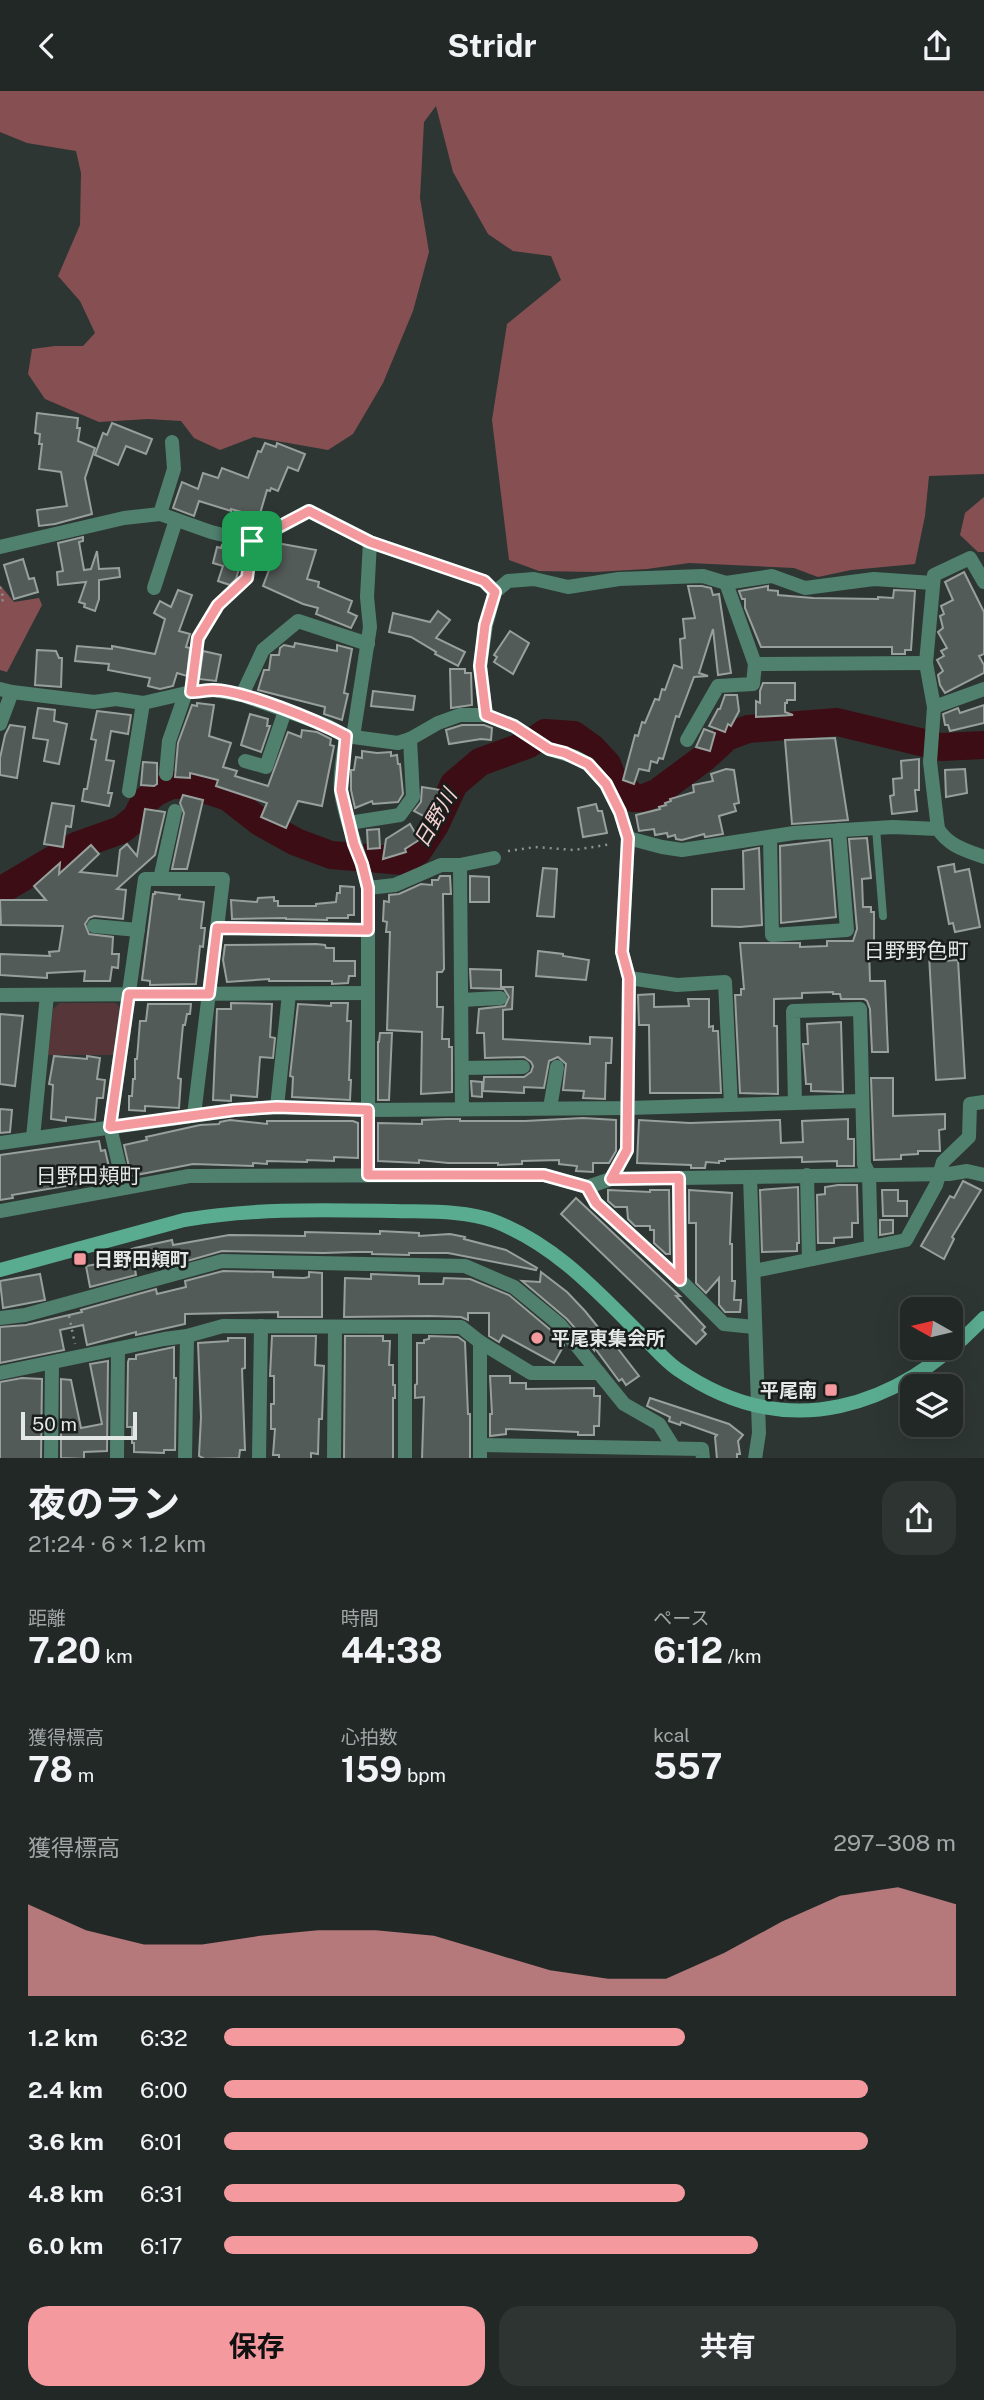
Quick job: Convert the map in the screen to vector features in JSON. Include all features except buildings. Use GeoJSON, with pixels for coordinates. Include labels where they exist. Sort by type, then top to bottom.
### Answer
{"type":"FeatureCollection","features":[{"type":"Feature","properties":{"kind":"street"},"geometry":{"type":"LineString","coordinates":[[160,514],[174,469],[172,442]]}},
{"type":"Feature","properties":{"kind":"street"},"geometry":{"type":"LineString","coordinates":[[0,547],[124,518],[160,514],[211,532],[252,541],[309,511],[370,542],[484,581],[495,592]]}},
{"type":"Feature","properties":{"kind":"street"},"geometry":{"type":"LineString","coordinates":[[154,588],[176,520]]}},
{"type":"Feature","properties":{"kind":"street"},"geometry":{"type":"LineString","coordinates":[[368,1175],[368,888],[341,790],[370,627],[367,597],[370,542]]}},
{"type":"Feature","properties":{"kind":"street"},"geometry":{"type":"LineString","coordinates":[[984,582],[970,558],[934,575],[926,663],[934,713],[930,762],[938,829],[945,839],[957,848],[984,857]]}},
{"type":"Feature","properties":{"kind":"street"},"geometry":{"type":"LineString","coordinates":[[486,715],[480,666],[485,625],[495,592],[508,582],[534,579],[568,587],[619,579],[703,576],[726,583],[772,576],[805,588],[874,579],[933,583]]}},
{"type":"Feature","properties":{"kind":"street"},"geometry":{"type":"LineString","coordinates":[[687,740],[718,686],[753,684],[755,664],[726,583]]}},
{"type":"Feature","properties":{"kind":"street"},"geometry":{"type":"LineString","coordinates":[[242,695],[263,650],[298,621],[368,644]]}},
{"type":"Feature","properties":{"kind":"street"},"geometry":{"type":"LineString","coordinates":[[755,664],[926,663]]}},
{"type":"Feature","properties":{"kind":"street"},"geometry":{"type":"LineString","coordinates":[[934,713],[984,688]]}},
{"type":"Feature","properties":{"kind":"street"},"geometry":{"type":"LineString","coordinates":[[0,724],[6,691],[94,702],[116,699],[143,703],[214,690],[242,695],[349,736],[398,743],[460,715],[486,715],[500,719],[534,740],[588,764],[606,784],[620,812],[628,838],[622,952],[629,978],[627,1150],[611,1179]]}},
{"type":"Feature","properties":{"kind":"street"},"geometry":{"type":"LineString","coordinates":[[166,774],[169,741],[188,694]]}},
{"type":"Feature","properties":{"kind":"street"},"geometry":{"type":"LineString","coordinates":[[129,791],[143,703]]}},
{"type":"Feature","properties":{"kind":"street"},"geometry":{"type":"LineString","coordinates":[[245,761],[266,767],[285,711]]}},
{"type":"Feature","properties":{"kind":"street"},"geometry":{"type":"LineString","coordinates":[[349,823],[400,815],[413,797],[410,739]]}},
{"type":"Feature","properties":{"kind":"street"},"geometry":{"type":"LineString","coordinates":[[160,879],[175,811]]}},
{"type":"Feature","properties":{"kind":"street"},"geometry":{"type":"LineString","coordinates":[[628,838],[682,850],[794,833],[876,828],[938,829]]}},
{"type":"Feature","properties":{"kind":"street"},"geometry":{"type":"LineString","coordinates":[[770,837],[772,935],[848,930],[839,830]]}},
{"type":"Feature","properties":{"kind":"street"},"geometry":{"type":"LineString","coordinates":[[368,888],[395,884],[440,865],[460,865],[494,858]]}},
{"type":"Feature","properties":{"kind":"street"},"geometry":{"type":"LineString","coordinates":[[460,865],[462,1109]]}},
{"type":"Feature","properties":{"kind":"street"},"geometry":{"type":"LineString","coordinates":[[124,1187],[110,1127],[145,879],[223,879],[194,1115]]}},
{"type":"Feature","properties":{"kind":"street"},"geometry":{"type":"LineString","coordinates":[[94,926],[138,930]]}},
{"type":"Feature","properties":{"kind":"street"},"geometry":{"type":"LineString","coordinates":[[217,928],[368,930]]}},
{"type":"Feature","properties":{"kind":"street"},"geometry":{"type":"LineString","coordinates":[[629,978],[677,985],[724,982],[731,1105]]}},
{"type":"Feature","properties":{"kind":"street"},"geometry":{"type":"LineString","coordinates":[[0,995],[368,993]]}},
{"type":"Feature","properties":{"kind":"street"},"geometry":{"type":"LineString","coordinates":[[277,1107],[289,994]]}},
{"type":"Feature","properties":{"kind":"street"},"geometry":{"type":"LineString","coordinates":[[33,1138],[47,995]]}},
{"type":"Feature","properties":{"kind":"street"},"geometry":{"type":"LineString","coordinates":[[461,1000],[500,998]]}},
{"type":"Feature","properties":{"kind":"street"},"geometry":{"type":"LineString","coordinates":[[795,1103],[793,1011],[860,1009],[864,1164],[869,1174],[871,1247]]}},
{"type":"Feature","properties":{"kind":"street"},"geometry":{"type":"LineString","coordinates":[[462,1068],[523,1067]]}},
{"type":"Feature","properties":{"kind":"street"},"geometry":{"type":"LineString","coordinates":[[550,1108],[556,1067]]}},
{"type":"Feature","properties":{"kind":"street"},"geometry":{"type":"LineString","coordinates":[[0,1143],[194,1115],[277,1107],[368,1110],[628,1108],[862,1101]]}},
{"type":"Feature","properties":{"kind":"street"},"geometry":{"type":"LineString","coordinates":[[754,1271],[906,1240],[936,1185],[943,1162],[968,1137],[970,1104],[984,1102]]}},
{"type":"Feature","properties":{"kind":"street"},"geometry":{"type":"LineString","coordinates":[[0,1211],[189,1176],[544,1175],[587,1187],[611,1179],[949,1174],[967,1171],[984,1175]]}},
{"type":"Feature","properties":{"kind":"street"},"geometry":{"type":"LineString","coordinates":[[807,1175],[810,1259]]}},
{"type":"Feature","properties":{"kind":"street"},"geometry":{"type":"LineString","coordinates":[[750,1177],[758,1433],[755,1458]]}},
{"type":"Feature","properties":{"kind":"street"},"geometry":{"type":"LineString","coordinates":[[679,1178],[680,1280]]}},
{"type":"Feature","properties":{"kind":"street"},"geometry":{"type":"LineString","coordinates":[[587,1187],[596,1203],[680,1280],[723,1324],[754,1327]]}},
{"type":"Feature","properties":{"kind":"street"},"geometry":{"type":"LineString","coordinates":[[0,1270],[206,1216],[344,1210],[419,1212],[492,1220],[549,1249],[588,1281],[676,1369],[710,1388],[757,1406],[797,1410],[845,1406],[891,1390],[940,1359],[984,1318]]}},
{"type":"Feature","properties":{"kind":"street"},"geometry":{"type":"LineString","coordinates":[[0,1318],[25,1315],[222,1261],[465,1266],[514,1287],[560,1325],[624,1404],[659,1424],[674,1448]]}},
{"type":"Feature","properties":{"kind":"street"},"geometry":{"type":"LineString","coordinates":[[0,1373],[187,1336],[223,1326],[261,1326],[461,1327],[480,1342],[531,1373],[599,1373]]}},
{"type":"Feature","properties":{"kind":"street"},"geometry":{"type":"LineString","coordinates":[[259,1458],[261,1326]]}},
{"type":"Feature","properties":{"kind":"street"},"geometry":{"type":"LineString","coordinates":[[334,1458],[335,1327]]}},
{"type":"Feature","properties":{"kind":"street"},"geometry":{"type":"LineString","coordinates":[[405,1327],[405,1458]]}},
{"type":"Feature","properties":{"kind":"street"},"geometry":{"type":"LineString","coordinates":[[185,1458],[187,1336]]}},
{"type":"Feature","properties":{"kind":"street"},"geometry":{"type":"LineString","coordinates":[[480,1342],[480,1452],[674,1448],[702,1449],[703,1458]]}},
{"type":"Feature","properties":{"kind":"street"},"geometry":{"type":"LineString","coordinates":[[117,1458],[118,1349]]}},
{"type":"Feature","properties":{"kind":"street"},"geometry":{"type":"LineString","coordinates":[[51,1458],[52,1363]]}},
{"type":"Feature","properties":{"kind":"lane"},"geometry":{"type":"LineString","coordinates":[[188,694],[198,638],[218,605],[247,578],[252,541]]}},
{"type":"Feature","properties":{"kind":"lane"},"geometry":{"type":"LineString","coordinates":[[876,828],[883,916]]}},
{"type":"Feature","properties":{"kind":"path"},"geometry":{"type":"LineString","coordinates":[[0,587],[5,600],[0,601]]}},
{"type":"Feature","properties":{"kind":"path"},"geometry":{"type":"LineString","coordinates":[[494,858],[499,853],[535,847],[574,850],[628,838]]}},
{"type":"Feature","properties":{"kind":"path"},"geometry":{"type":"LineString","coordinates":[[66,1303],[78,1357]]}},
{"type":"Feature","properties":{"kind":"shaded area"},"geometry":{"type":"Polygon","coordinates":[[[0,91],[984,91],[984,474],[929,476],[925,516],[915,564],[851,570],[818,577],[794,568],[689,563],[595,572],[539,571],[509,560],[492,420],[507,324],[561,280],[551,256],[513,251],[488,234],[453,172],[436,106],[424,122],[420,198],[429,252],[413,311],[383,383],[353,434],[328,450],[254,437],[220,450],[194,438],[181,421],[148,419],[99,422],[45,399],[28,374],[32,349],[83,346],[95,333],[80,301],[58,276],[80,225],[81,173],[76,151],[27,143],[0,132],[0,91]]]}},
{"type":"Feature","properties":{"kind":"shaded area"},"geometry":{"type":"Polygon","coordinates":[[[984,497],[984,552],[978,552],[960,535],[965,513],[984,497]]]}},
{"type":"Feature","properties":{"kind":"shaded area"},"geometry":{"type":"Polygon","coordinates":[[[0,585],[14,602],[39,598],[42,605],[7,672],[0,670],[0,585]]]}},
{"type":"Feature","properties":{"kind":"shaded area"},"geometry":{"type":"Polygon","coordinates":[[[60,1003],[115,1003],[120,1007],[113,1055],[48,1055],[53,1009],[60,1003]]]}},
{"type":"Feature","properties":{"kind":"waterway","name":"日野川"},"geometry":{"type":"LineString","coordinates":[[0,891],[76,846],[121,830],[136,818],[144,802],[156,792],[172,785],[191,785],[228,797],[260,822],[296,842],[331,855],[403,861],[418,851],[435,825],[454,784],[480,762],[529,744],[545,733],[574,735],[592,748],[607,764],[612,777],[634,798],[644,798],[658,792],[727,737],[748,729],[837,722],[941,747],[984,745]]}},
{"type":"Feature","properties":{"kind":"place","name":"日野田頬町"},"geometry":{"type":"Point","coordinates":[80,1259]}},
{"type":"Feature","properties":{"kind":"place","name":"平尾東集会所"},"geometry":{"type":"Point","coordinates":[537,1338]}},
{"type":"Feature","properties":{"kind":"place","name":"平尾南"},"geometry":{"type":"Point","coordinates":[831,1390]}},
{"type":"Feature","properties":{"kind":"district","name":"日野野色町"},"geometry":{"type":"Point","coordinates":[916,950]}},
{"type":"Feature","properties":{"kind":"district","name":"日野田頬町"},"geometry":{"type":"Point","coordinates":[88,1175]}},
{"type":"Feature","properties":{"kind":"route"},"geometry":{"type":"LineString","coordinates":[[309,511],[370,542],[484,581],[495,592],[485,625],[480,666],[486,715],[514,726],[549,749],[588,764],[606,784],[620,812],[628,838],[622,952],[629,978],[627,1150],[611,1179],[679,1178],[680,1280],[596,1203],[587,1187],[544,1175],[368,1175],[368,1110],[277,1107],[234,1110],[110,1127],[129,994],[209,994],[217,928],[368,930],[368,888],[341,790],[346,736],[328,726],[242,695],[214,690],[191,692],[198,638],[218,605],[247,578],[252,541],[309,511]]}}]}
